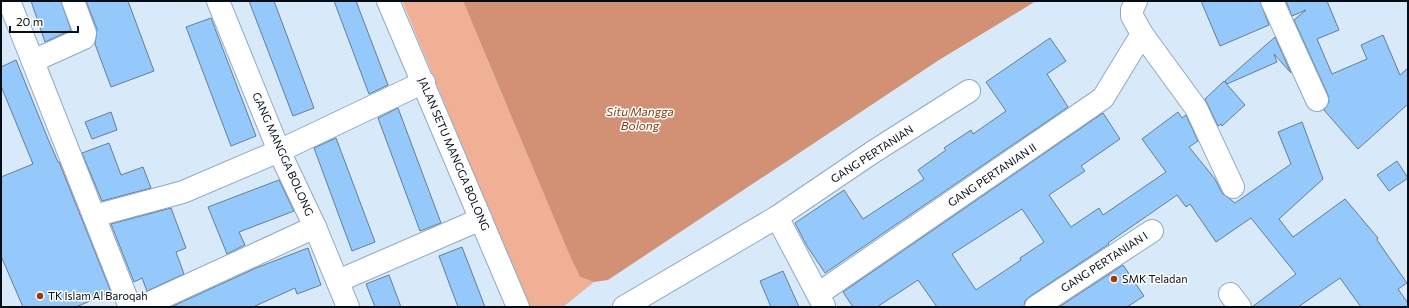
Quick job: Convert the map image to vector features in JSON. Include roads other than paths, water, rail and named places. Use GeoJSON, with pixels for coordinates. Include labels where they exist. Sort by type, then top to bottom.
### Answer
{"type":"FeatureCollection","features":[{"type":"Feature","properties":{"kind":"street"},"geometry":{"type":"LineString","coordinates":[[33,61],[84,38],[85,33],[73,1]]}},
{"type":"Feature","properties":{"kind":"street","name":"GANG MANGGA BOLONG"},"geometry":{"type":"LineString","coordinates":[[218,1],[279,151],[315,227],[348,307]]}},
{"type":"Feature","properties":{"kind":"street","name":"JALAN SETU MANGGA BOLONG"},"geometry":{"type":"LineString","coordinates":[[388,1],[424,82],[518,307]]}},
{"type":"Feature","properties":{"kind":"street"},"geometry":{"type":"LineString","coordinates":[[1136,1],[1132,16],[1142,34],[1196,108],[1233,187]]}},
{"type":"Feature","properties":{"kind":"street"},"geometry":{"type":"LineString","coordinates":[[1272,1],[1317,100]]}},
{"type":"Feature","properties":{"kind":"street"},"geometry":{"type":"LineString","coordinates":[[8,8],[33,61],[130,307]]}},
{"type":"Feature","properties":{"kind":"street","name":"GANG PERTANIAN II"},"geometry":{"type":"LineString","coordinates":[[821,300],[1103,98],[1142,34]]}},
{"type":"Feature","properties":{"kind":"street"},"geometry":{"type":"LineString","coordinates":[[94,216],[183,192],[279,151],[424,82]]}},
{"type":"Feature","properties":{"kind":"street","name":"GANG PERTANIAN"},"geometry":{"type":"LineString","coordinates":[[777,217],[969,91]]}},
{"type":"Feature","properties":{"kind":"street"},"geometry":{"type":"LineString","coordinates":[[624,307],[777,217],[821,300]]}},
{"type":"Feature","properties":{"kind":"street"},"geometry":{"type":"LineString","coordinates":[[338,281],[481,219]]}},
{"type":"Feature","properties":{"kind":"street"},"geometry":{"type":"LineString","coordinates":[[141,307],[315,227]]}},
{"type":"Feature","properties":{"kind":"street","name":"GANG PERTANIAN I"},"geometry":{"type":"LineString","coordinates":[[1036,307],[1152,231]]}},
{"type":"Feature","properties":{"kind":"water","name":"Situ Mangga Bolong"},"geometry":{"type":"Polygon","coordinates":[[[463,1],[1036,1],[939,60],[608,280],[594,282],[580,277],[569,254],[463,1]]]}},
{"type":"Feature","properties":{"kind":"place","name":"SMK Teladan"},"geometry":{"type":"Point","coordinates":[1114,279]}},
{"type":"Feature","properties":{"kind":"place","name":"TK Islam Al Baroqah"},"geometry":{"type":"Point","coordinates":[40,296]}}]}
